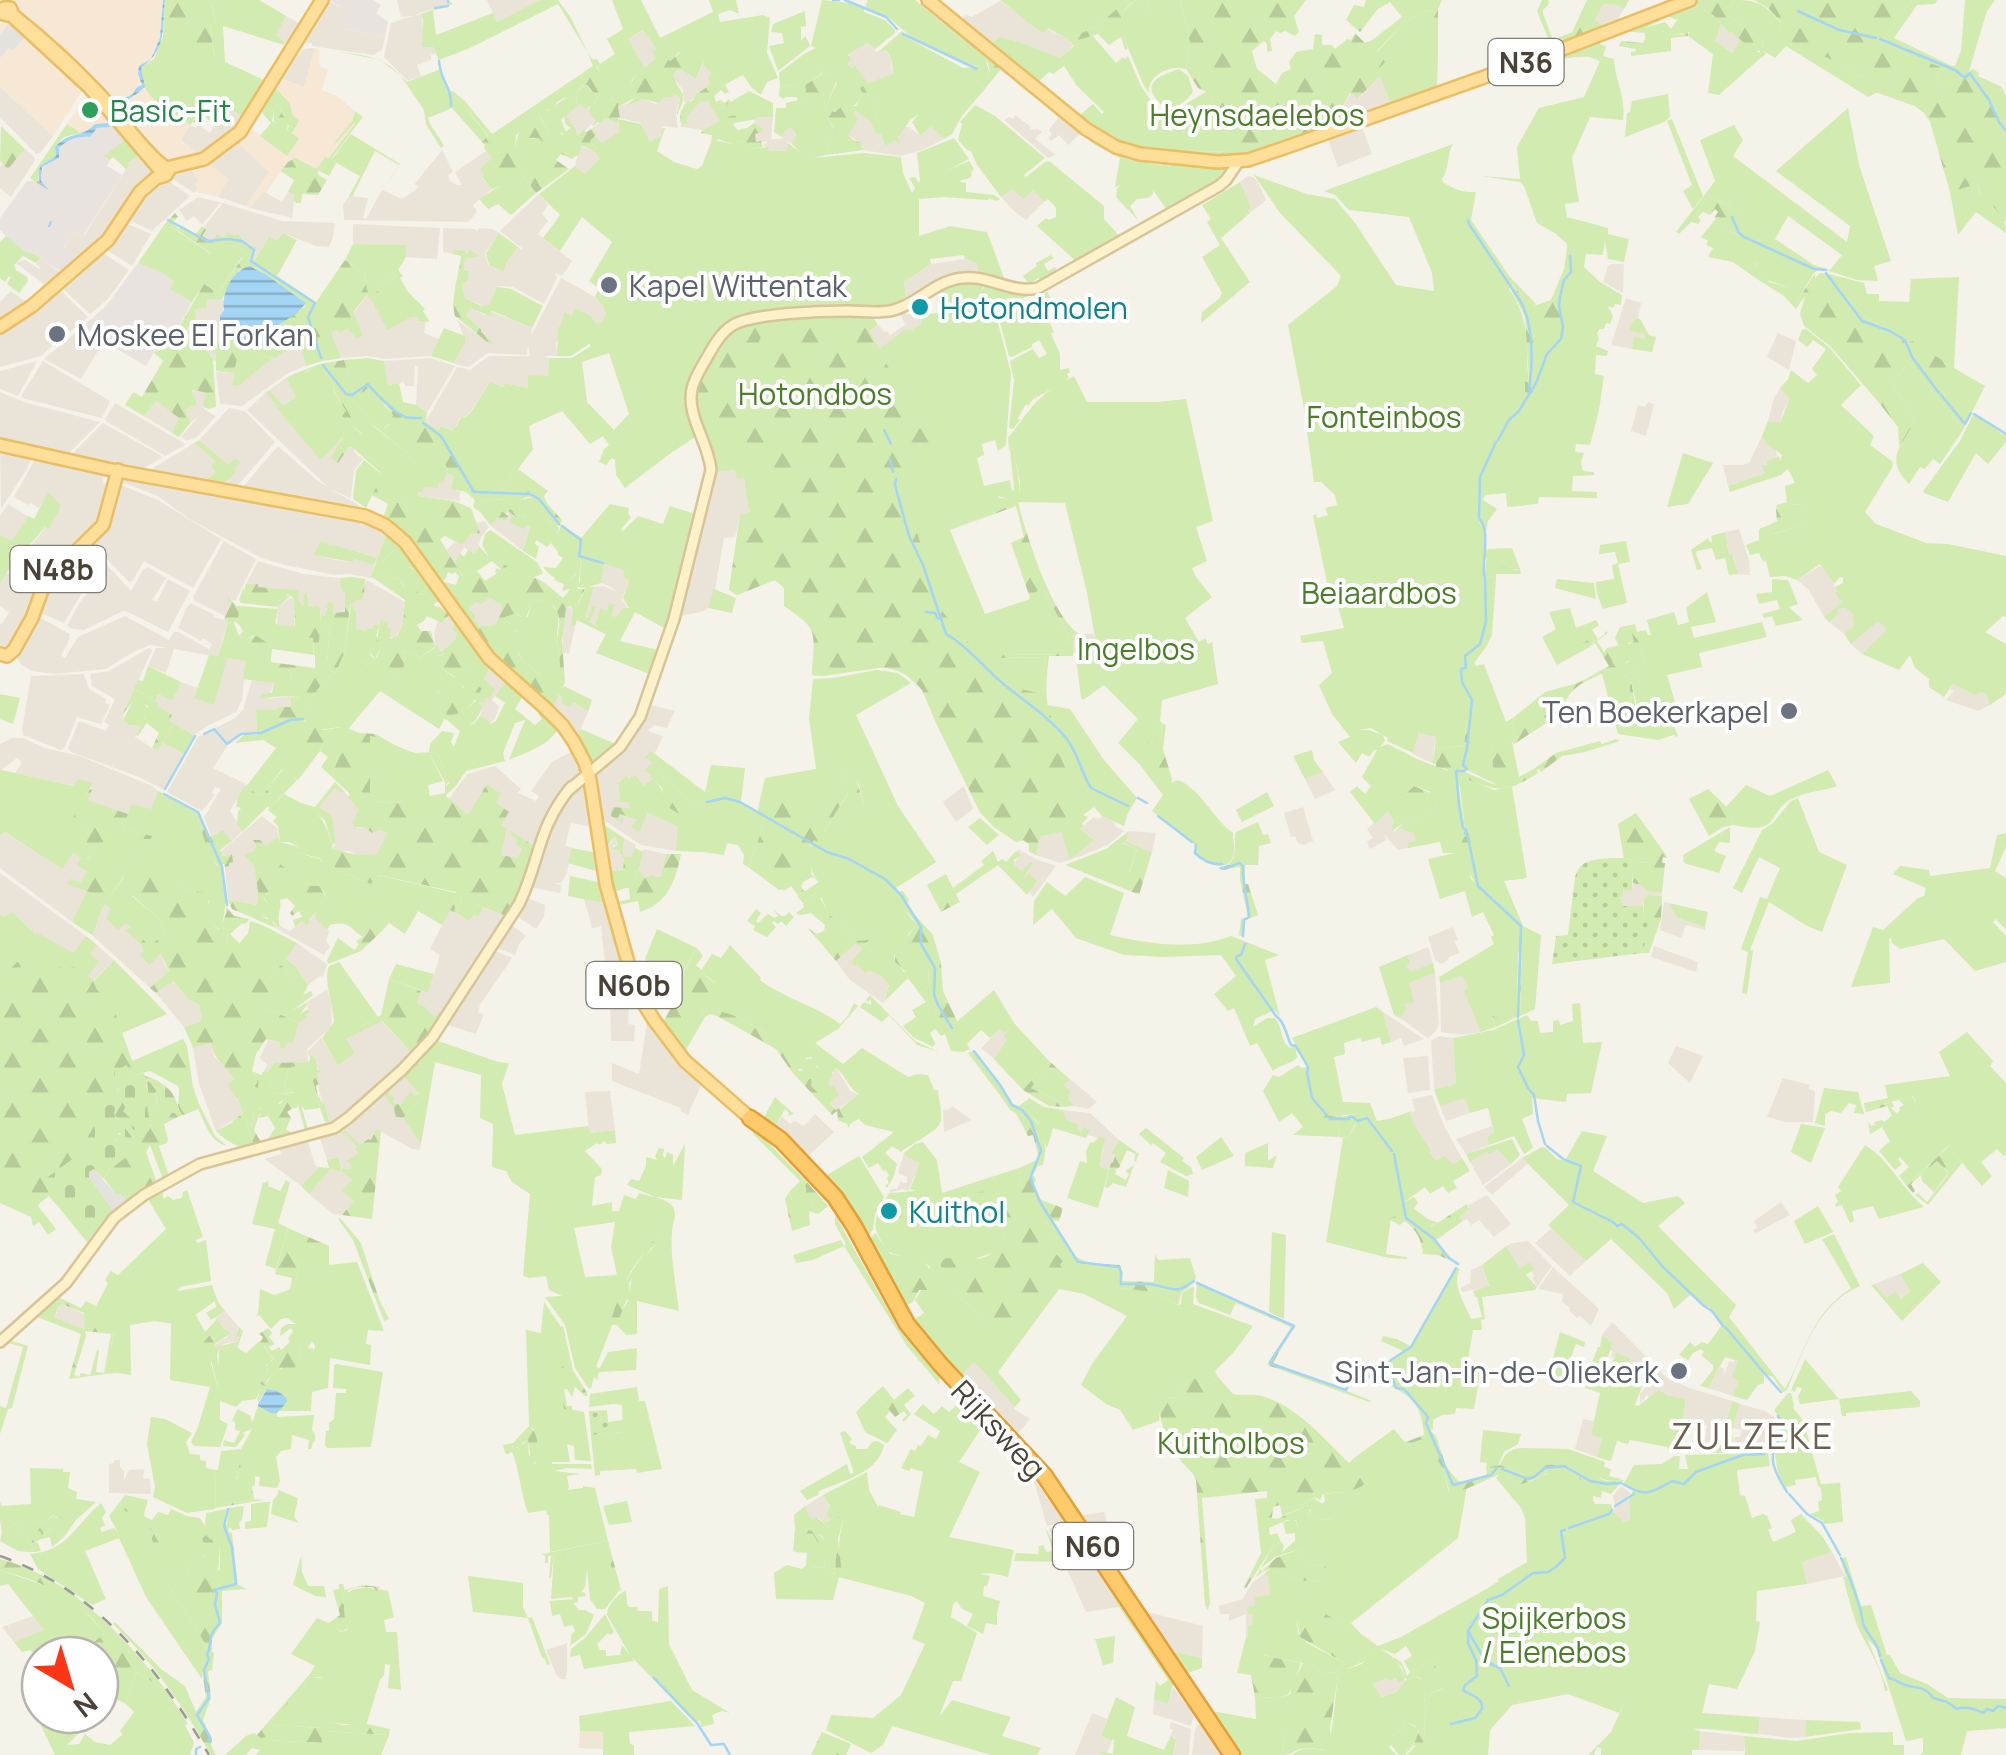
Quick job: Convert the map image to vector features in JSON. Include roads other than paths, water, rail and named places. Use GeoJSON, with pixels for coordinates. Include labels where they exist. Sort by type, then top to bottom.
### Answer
{"type":"FeatureCollection","features":[{"type":"Feature","properties":{"kind":"highway","name":"Rijksweg"},"geometry":{"type":"LineString","coordinates":[[750,1118],[829,1198],[891,1310],[918,1349],[1039,1478],[1229,1755]]}},
{"type":"Feature","properties":{"kind":"main road"},"geometry":{"type":"LineString","coordinates":[[0,327],[32,306],[108,240],[137,194],[163,171],[206,159],[242,129],[322,0]]}},
{"type":"Feature","properties":{"kind":"main road","name":"N36"},"geometry":{"type":"LineString","coordinates":[[928,0],[1108,143],[1140,154],[1234,162],[1552,53],[1690,0]]}},
{"type":"Feature","properties":{"kind":"main road"},"geometry":{"type":"LineString","coordinates":[[6,7],[90,87],[163,171]]}},
{"type":"Feature","properties":{"kind":"main road"},"geometry":{"type":"LineString","coordinates":[[0,1342],[66,1283],[109,1223],[136,1201],[200,1164],[337,1126],[412,1060],[444,1022],[519,904],[556,806],[576,780],[608,758],[626,739],[640,717],[674,619],[710,470],[692,392],[704,362],[728,329],[754,318],[893,310],[944,282],[961,278],[1034,289],[1214,189],[1226,180],[1234,162]]}},
{"type":"Feature","properties":{"kind":"main road","name":"N60b"},"geometry":{"type":"LineString","coordinates":[[0,444],[114,478],[356,514],[385,526],[410,548],[489,658],[563,726],[588,772]]}},
{"type":"Feature","properties":{"kind":"main road","name":"N48b"},"geometry":{"type":"LineString","coordinates":[[5,655],[32,618],[45,582],[102,527],[114,478]]}},
{"type":"Feature","properties":{"kind":"main road","name":"Rijksweg"},"geometry":{"type":"LineString","coordinates":[[588,772],[606,884],[639,998],[686,1061],[750,1118]]}},
{"type":"Feature","properties":{"kind":"water"},"geometry":{"type":"Polygon","coordinates":[[[165,0],[163,30],[159,46],[151,58],[160,38],[165,0]]]}},
{"type":"Feature","properties":{"kind":"water"},"geometry":{"type":"Polygon","coordinates":[[[150,59],[141,68],[145,87],[126,101],[120,113],[117,109],[122,99],[142,85],[139,66],[150,59]]]}},
{"type":"Feature","properties":{"kind":"water"},"geometry":{"type":"Polygon","coordinates":[[[113,117],[116,120],[109,127],[97,128],[90,137],[73,139],[59,148],[59,158],[42,167],[41,181],[49,190],[42,186],[39,177],[40,166],[56,156],[55,147],[95,124],[108,123],[113,117]]]}},
{"type":"Feature","properties":{"kind":"water"},"geometry":{"type":"Polygon","coordinates":[[[250,266],[306,303],[269,331],[264,348],[230,340],[220,328],[229,284],[238,272],[250,266]]]}},
{"type":"Feature","properties":{"kind":"water"},"geometry":{"type":"Polygon","coordinates":[[[267,1389],[286,1397],[287,1402],[277,1413],[258,1406],[267,1389]]]}},
{"type":"Feature","properties":{"kind":"waterway"},"geometry":{"type":"LineString","coordinates":[[833,0],[839,0]]}},
{"type":"Feature","properties":{"kind":"waterway"},"geometry":{"type":"LineString","coordinates":[[845,0],[886,17],[897,29]]}},
{"type":"Feature","properties":{"kind":"waterway"},"geometry":{"type":"LineString","coordinates":[[435,8],[448,6]]}},
{"type":"Feature","properties":{"kind":"waterway"},"geometry":{"type":"LineString","coordinates":[[1798,11],[1839,30],[1876,38]]}},
{"type":"Feature","properties":{"kind":"waterway"},"geometry":{"type":"LineString","coordinates":[[903,34],[977,69]]}},
{"type":"Feature","properties":{"kind":"waterway"},"geometry":{"type":"LineString","coordinates":[[1880,39],[1955,70],[1965,78],[1970,73]]}},
{"type":"Feature","properties":{"kind":"waterway"},"geometry":{"type":"LineString","coordinates":[[439,61],[451,106]]}},
{"type":"Feature","properties":{"kind":"waterway"},"geometry":{"type":"LineString","coordinates":[[1971,75],[2006,131]]}},
{"type":"Feature","properties":{"kind":"waterway"},"geometry":{"type":"LineString","coordinates":[[1732,217],[1744,237],[1814,269],[1826,270]]}},
{"type":"Feature","properties":{"kind":"waterway"},"geometry":{"type":"LineString","coordinates":[[168,220],[207,241],[242,241],[254,250],[251,261],[315,303],[308,317],[321,358]]}},
{"type":"Feature","properties":{"kind":"waterway"},"geometry":{"type":"LineString","coordinates":[[1468,220],[1525,312],[1531,345],[1529,390]]}},
{"type":"Feature","properties":{"kind":"waterway"},"geometry":{"type":"LineString","coordinates":[[49,226],[51,222]]}},
{"type":"Feature","properties":{"kind":"waterway"},"geometry":{"type":"LineString","coordinates":[[1498,440],[1536,383],[1547,354],[1561,339],[1559,306],[1564,280],[1571,272],[1570,256]]}},
{"type":"Feature","properties":{"kind":"waterway"},"geometry":{"type":"LineString","coordinates":[[1826,273],[1862,321],[1905,340],[1912,357],[1939,393]]}},
{"type":"Feature","properties":{"kind":"waterway"},"geometry":{"type":"LineString","coordinates":[[323,365],[346,394],[352,395],[368,384],[401,415],[421,418]]}},
{"type":"Feature","properties":{"kind":"waterway"},"geometry":{"type":"LineString","coordinates":[[1941,395],[1965,424],[1971,413]]}},
{"type":"Feature","properties":{"kind":"waterway"},"geometry":{"type":"LineString","coordinates":[[1974,414],[2006,434]]}},
{"type":"Feature","properties":{"kind":"waterway"},"geometry":{"type":"LineString","coordinates":[[423,423],[441,436],[474,492],[530,494],[559,524]]}},
{"type":"Feature","properties":{"kind":"waterway"},"geometry":{"type":"LineString","coordinates":[[884,430],[891,444]]}},
{"type":"Feature","properties":{"kind":"waterway"},"geometry":{"type":"LineString","coordinates":[[1484,575],[1480,477],[1496,442]]}},
{"type":"Feature","properties":{"kind":"waterway"},"geometry":{"type":"LineString","coordinates":[[890,459],[893,472]]}},
{"type":"Feature","properties":{"kind":"waterway"},"geometry":{"type":"LineString","coordinates":[[896,479],[909,536],[946,634],[1059,730],[1074,750],[1091,788],[1128,806]]}},
{"type":"Feature","properties":{"kind":"waterway"},"geometry":{"type":"LineString","coordinates":[[562,526],[581,540],[579,556],[603,563]]}},
{"type":"Feature","properties":{"kind":"waterway"},"geometry":{"type":"LineString","coordinates":[[1467,769],[1463,765],[1472,700],[1462,682],[1461,669],[1466,668],[1465,656],[1480,644],[1486,621],[1485,576]]}},
{"type":"Feature","properties":{"kind":"waterway"},"geometry":{"type":"LineString","coordinates":[[926,612],[935,613],[938,619]]}},
{"type":"Feature","properties":{"kind":"waterway"},"geometry":{"type":"LineString","coordinates":[[204,734],[214,729],[227,744],[241,734],[261,733],[290,720],[303,719]]}},
{"type":"Feature","properties":{"kind":"waterway"},"geometry":{"type":"LineString","coordinates":[[165,789],[195,736]]}},
{"type":"Feature","properties":{"kind":"waterway"},"geometry":{"type":"LineString","coordinates":[[1464,771],[1456,771],[1459,806],[1478,886],[1521,926],[1518,1017]]}},
{"type":"Feature","properties":{"kind":"waterway"},"geometry":{"type":"LineString","coordinates":[[164,794],[198,812],[222,867],[227,905]]}},
{"type":"Feature","properties":{"kind":"waterway"},"geometry":{"type":"LineString","coordinates":[[707,802],[725,798],[740,802],[827,852],[885,879],[901,895],[921,927],[921,944],[935,968],[934,994],[952,1028]]}},
{"type":"Feature","properties":{"kind":"waterway"},"geometry":{"type":"LineString","coordinates":[[1138,798],[1147,803]]}},
{"type":"Feature","properties":{"kind":"waterway"},"geometry":{"type":"LineString","coordinates":[[1158,816],[1192,842]]}},
{"type":"Feature","properties":{"kind":"waterway"},"geometry":{"type":"LineString","coordinates":[[1196,845],[1195,853],[1201,858],[1222,864]]}},
{"type":"Feature","properties":{"kind":"waterway"},"geometry":{"type":"LineString","coordinates":[[1221,868],[1239,863],[1243,866],[1249,917],[1244,920],[1243,936]]}},
{"type":"Feature","properties":{"kind":"waterway"},"geometry":{"type":"LineString","coordinates":[[1245,944],[1236,959],[1282,1022],[1291,1045],[1296,1046],[1308,1067],[1312,1098],[1330,1119],[1367,1118],[1392,1151]]}},
{"type":"Feature","properties":{"kind":"waterway"},"geometry":{"type":"LineString","coordinates":[[1518,1020],[1524,1055],[1518,1067],[1534,1095],[1545,1144]]}},
{"type":"Feature","properties":{"kind":"waterway"},"geometry":{"type":"LineString","coordinates":[[974,1051],[1012,1105],[1031,1121],[1041,1151],[1032,1182],[1040,1202],[1078,1262],[1119,1267],[1121,1284],[1175,1289],[1194,1281]]}},
{"type":"Feature","properties":{"kind":"waterway"},"geometry":{"type":"LineString","coordinates":[[1547,1146],[1563,1159],[1581,1166],[1573,1202],[1617,1226],[1622,1224],[1723,1326]]}},
{"type":"Feature","properties":{"kind":"waterway"},"geometry":{"type":"LineString","coordinates":[[1394,1154],[1406,1218],[1458,1264]]}},
{"type":"Feature","properties":{"kind":"waterway"},"geometry":{"type":"LineString","coordinates":[[1456,1268],[1411,1347],[1388,1365],[1396,1388],[1404,1389],[1428,1417],[1426,1423],[1453,1485],[1491,1475],[1497,1468]]}},
{"type":"Feature","properties":{"kind":"waterway"},"geometry":{"type":"LineString","coordinates":[[1197,1283],[1294,1326],[1272,1364],[1346,1390],[1354,1371],[1374,1379],[1390,1377]]}},
{"type":"Feature","properties":{"kind":"waterway"},"geometry":{"type":"LineString","coordinates":[[1725,1327],[1781,1392]]}},
{"type":"Feature","properties":{"kind":"waterway"},"geometry":{"type":"LineString","coordinates":[[1778,1416],[1781,1435],[1773,1459],[1787,1492]]}},
{"type":"Feature","properties":{"kind":"waterway"},"geometry":{"type":"LineString","coordinates":[[1623,1484],[1648,1492],[1672,1481],[1684,1484],[1696,1472],[1743,1455],[1764,1454]]}},
{"type":"Feature","properties":{"kind":"waterway"},"geometry":{"type":"LineString","coordinates":[[1502,1469],[1528,1479],[1545,1468],[1564,1466],[1590,1481],[1621,1483]]}},
{"type":"Feature","properties":{"kind":"waterway"},"geometry":{"type":"LineString","coordinates":[[1615,1506],[1634,1494]]}},
{"type":"Feature","properties":{"kind":"waterway"},"geometry":{"type":"LineString","coordinates":[[1789,1494],[1807,1514],[1822,1523],[1840,1555]]}},
{"type":"Feature","properties":{"kind":"waterway"},"geometry":{"type":"LineString","coordinates":[[209,1742],[197,1715],[209,1698],[204,1670],[211,1637],[220,1623],[214,1590],[236,1584],[232,1547],[224,1526],[228,1509]]}},
{"type":"Feature","properties":{"kind":"waterway"},"geometry":{"type":"LineString","coordinates":[[1569,1528],[1612,1510]]}},
{"type":"Feature","properties":{"kind":"waterway"},"geometry":{"type":"LineString","coordinates":[[1451,1724],[1475,1718],[1482,1709],[1478,1699],[1463,1690],[1477,1676],[1468,1631],[1488,1600],[1533,1573],[1548,1572],[1565,1558],[1561,1531],[1565,1530]]}},
{"type":"Feature","properties":{"kind":"waterway"},"geometry":{"type":"LineString","coordinates":[[1841,1558],[1864,1626],[1880,1656]]}},
{"type":"Feature","properties":{"kind":"waterway"},"geometry":{"type":"LineString","coordinates":[[1468,1631],[1486,1662],[1500,1668],[1509,1686]]}},
{"type":"Feature","properties":{"kind":"waterway"},"geometry":{"type":"LineString","coordinates":[[1881,1660],[1889,1678],[1923,1689],[1957,1709],[1983,1713],[1998,1706],[2006,1708]]}},
{"type":"Feature","properties":{"kind":"waterway"},"geometry":{"type":"LineString","coordinates":[[654,1678],[697,1723],[711,1745],[724,1744],[730,1755]]}},
{"type":"Feature","properties":{"kind":"waterway"},"geometry":{"type":"LineString","coordinates":[[196,1755],[200,1747]]}},
{"type":"Feature","properties":{"kind":"railway"},"geometry":{"type":"LineString","coordinates":[[0,1556],[67,1589],[96,1611],[169,1692],[209,1755]]}},
{"type":"Feature","properties":{"kind":"place","name":"Basic-Fit"},"geometry":{"type":"Point","coordinates":[90,110]}},
{"type":"Feature","properties":{"kind":"place","name":"Kapel Wittentak"},"geometry":{"type":"Point","coordinates":[609,285]}},
{"type":"Feature","properties":{"kind":"place","name":"Hotondmolen"},"geometry":{"type":"Point","coordinates":[920,307]}},
{"type":"Feature","properties":{"kind":"place","name":"Moskee El Forkan"},"geometry":{"type":"Point","coordinates":[57,334]}},
{"type":"Feature","properties":{"kind":"place","name":"Ten Boekerkapel"},"geometry":{"type":"Point","coordinates":[1789,711]}},
{"type":"Feature","properties":{"kind":"place","name":"Kuithol"},"geometry":{"type":"Point","coordinates":[889,1211]}},
{"type":"Feature","properties":{"kind":"place","name":"Sint-Jan-in-de-Oliekerk"},"geometry":{"type":"Point","coordinates":[1679,1371]}},
{"type":"Feature","properties":{"kind":"district","name":"ZULZEKE"},"geometry":{"type":"Point","coordinates":[1753,1436]}},
{"type":"Feature","properties":{"kind":"park label","name":"Heynsdaelebos"},"geometry":{"type":"Point","coordinates":[1257,114]}},
{"type":"Feature","properties":{"kind":"park label","name":"Hotondbos"},"geometry":{"type":"Point","coordinates":[815,393]}},
{"type":"Feature","properties":{"kind":"park label","name":"Fonteinbos"},"geometry":{"type":"Point","coordinates":[1384,416]}},
{"type":"Feature","properties":{"kind":"park label","name":"Beiaardbos"},"geometry":{"type":"Point","coordinates":[1379,592]}},
{"type":"Feature","properties":{"kind":"park label","name":"Ingelbos"},"geometry":{"type":"Point","coordinates":[1136,648]}},
{"type":"Feature","properties":{"kind":"park label","name":"Kuitholbos"},"geometry":{"type":"Point","coordinates":[1231,1442]}},
{"type":"Feature","properties":{"kind":"park label","name":"Spijkerbos / Elenebos"},"geometry":{"type":"Point","coordinates":[1554,1634]}}]}
